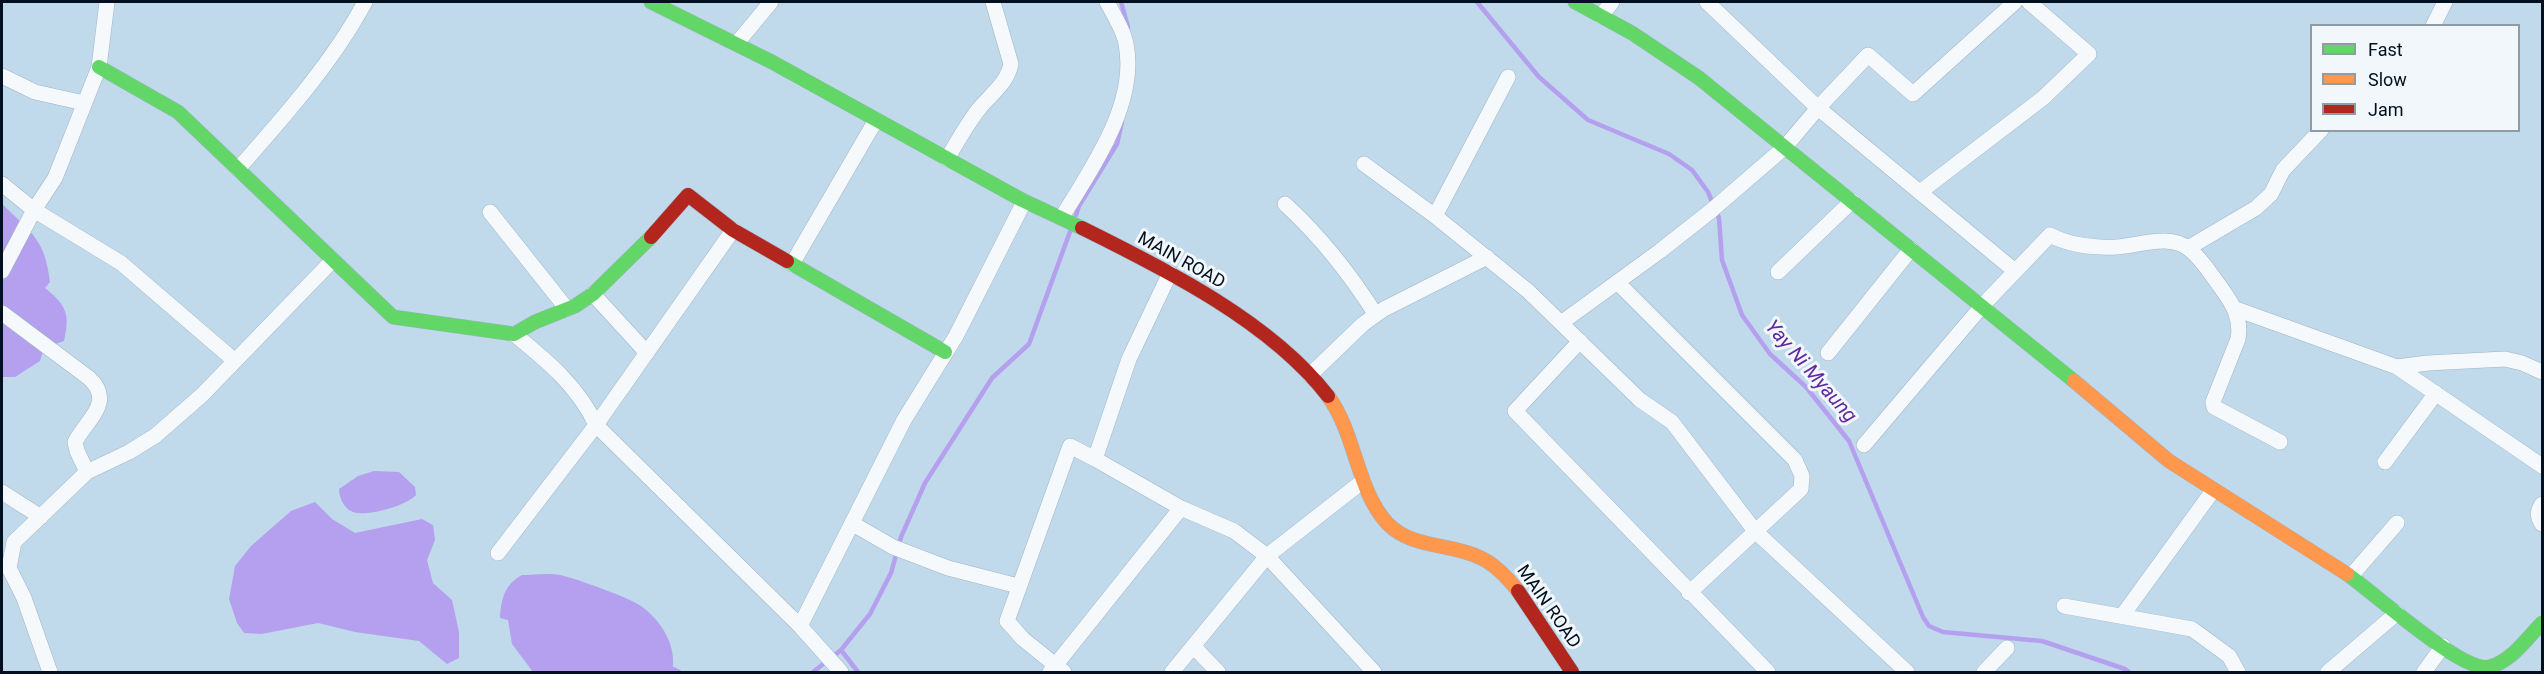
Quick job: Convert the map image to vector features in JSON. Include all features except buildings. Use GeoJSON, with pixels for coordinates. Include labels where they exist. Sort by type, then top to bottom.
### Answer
{"type":"FeatureCollection","features":[{"type":"Feature","properties":{"kind":"street"},"geometry":{"type":"LineString","coordinates":[[2,271],[34,210],[55,178],[71,142],[99,67],[107,2]]}},
{"type":"Feature","properties":{"kind":"street"},"geometry":{"type":"LineString","coordinates":[[238,169],[293,106],[365,2]]}},
{"type":"Feature","properties":{"kind":"street","name":"MAIN ROAD"},"geometry":{"type":"LineString","coordinates":[[651,2],[737,43],[1024,202],[1062,218],[1170,273],[1206,293],[1268,338],[1310,375],[1340,414],[1363,481],[1375,506],[1387,523],[1404,537],[1422,544],[1473,555],[1490,562],[1506,576],[1572,672]]}},
{"type":"Feature","properties":{"kind":"street"},"geometry":{"type":"LineString","coordinates":[[737,43],[771,2]]}},
{"type":"Feature","properties":{"kind":"street"},"geometry":{"type":"LineString","coordinates":[[947,159],[979,109],[1005,81],[1009,72],[1011,64],[993,2]]}},
{"type":"Feature","properties":{"kind":"street"},"geometry":{"type":"LineString","coordinates":[[1062,218],[1111,135],[1118,114],[1126,72],[1126,43],[1107,2]]}},
{"type":"Feature","properties":{"kind":"street"},"geometry":{"type":"LineString","coordinates":[[1575,2],[1668,56],[1982,306],[2114,414],[2135,435],[2212,492],[2351,576],[2397,613],[2473,667],[2490,667],[2500,662],[2542,624]]}},
{"type":"Feature","properties":{"kind":"street"},"geometry":{"type":"LineString","coordinates":[[1601,16],[1612,2]]}},
{"type":"Feature","properties":{"kind":"street"},"geometry":{"type":"LineString","coordinates":[[1707,2],[1818,108],[2015,270]]}},
{"type":"Feature","properties":{"kind":"street"},"geometry":{"type":"LineString","coordinates":[[1561,323],[1712,210],[1785,147],[1868,55],[1913,94],[2015,2]]}},
{"type":"Feature","properties":{"kind":"street"},"geometry":{"type":"LineString","coordinates":[[1920,192],[2043,98],[2089,54],[2029,2]]}},
{"type":"Feature","properties":{"kind":"street"},"geometry":{"type":"LineString","coordinates":[[2434,24],[2445,2]]}},
{"type":"Feature","properties":{"kind":"street"},"geometry":{"type":"LineString","coordinates":[[99,67],[178,112],[393,317],[514,334],[554,367],[578,394],[596,425],[800,626],[834,663]]}},
{"type":"Feature","properties":{"kind":"street"},"geometry":{"type":"LineString","coordinates":[[2,76],[35,92],[84,104]]}},
{"type":"Feature","properties":{"kind":"street"},"geometry":{"type":"LineString","coordinates":[[1435,216],[1508,77]]}},
{"type":"Feature","properties":{"kind":"street"},"geometry":{"type":"LineString","coordinates":[[792,264],[876,120]]}},
{"type":"Feature","properties":{"kind":"street"},"geometry":{"type":"LineString","coordinates":[[2188,248],[2256,208],[2271,194],[2283,170],[2319,132]]}},
{"type":"Feature","properties":{"kind":"street"},"geometry":{"type":"LineString","coordinates":[[1364,164],[1435,216],[1528,291],[1640,400],[1672,422],[1755,531],[1907,672]]}},
{"type":"Feature","properties":{"kind":"street"},"geometry":{"type":"LineString","coordinates":[[2,184],[34,210],[121,263],[235,361]]}},
{"type":"Feature","properties":{"kind":"street"},"geometry":{"type":"LineString","coordinates":[[514,334],[593,294],[644,245],[688,195],[733,230],[945,352]]}},
{"type":"Feature","properties":{"kind":"street"},"geometry":{"type":"LineString","coordinates":[[1778,272],[1852,201]]}},
{"type":"Feature","properties":{"kind":"street"},"geometry":{"type":"LineString","coordinates":[[800,626],[904,420],[956,336],[1024,202]]}},
{"type":"Feature","properties":{"kind":"street"},"geometry":{"type":"LineString","coordinates":[[1285,204],[1337,259],[1376,315]]}},
{"type":"Feature","properties":{"kind":"street"},"geometry":{"type":"LineString","coordinates":[[490,212],[567,309]]}},
{"type":"Feature","properties":{"kind":"street"},"geometry":{"type":"LineString","coordinates":[[498,553],[596,425],[733,230]]}},
{"type":"Feature","properties":{"kind":"street"},"geometry":{"type":"LineString","coordinates":[[1864,445],[1982,306],[2050,235],[2080,246],[2118,247],[2159,241],[2188,248],[2207,268],[2236,309],[2240,330],[2213,402],[2214,407],[2280,442]]}},
{"type":"Feature","properties":{"kind":"street"},"geometry":{"type":"LineString","coordinates":[[1828,352],[1911,249]]}},
{"type":"Feature","properties":{"kind":"street"},"geometry":{"type":"LineString","coordinates":[[1310,375],[1363,324],[1376,315],[1487,257]]}},
{"type":"Feature","properties":{"kind":"street"},"geometry":{"type":"LineString","coordinates":[[50,672],[24,598],[9,568],[14,542],[87,472],[129,452],[155,436],[202,395],[332,261]]}},
{"type":"Feature","properties":{"kind":"street"},"geometry":{"type":"LineString","coordinates":[[1095,459],[1129,359],[1170,273]]}},
{"type":"Feature","properties":{"kind":"street"},"geometry":{"type":"LineString","coordinates":[[1617,282],[1795,460],[1802,476],[1801,489],[1689,593]]}},
{"type":"Feature","properties":{"kind":"street"},"geometry":{"type":"LineString","coordinates":[[593,294],[646,353]]}},
{"type":"Feature","properties":{"kind":"street"},"geometry":{"type":"LineString","coordinates":[[2236,309],[2397,367],[2542,466]]}},
{"type":"Feature","properties":{"kind":"street"},"geometry":{"type":"LineString","coordinates":[[2,313],[88,378],[99,390],[101,398],[97,409],[75,442],[76,451],[87,472]]}},
{"type":"Feature","properties":{"kind":"street"},"geometry":{"type":"LineString","coordinates":[[1580,341],[1515,411],[1768,672]]}},
{"type":"Feature","properties":{"kind":"street"},"geometry":{"type":"LineString","coordinates":[[2397,367],[2505,359],[2522,363],[2542,372]]}},
{"type":"Feature","properties":{"kind":"street"},"geometry":{"type":"LineString","coordinates":[[2385,462],[2436,393]]}},
{"type":"Feature","properties":{"kind":"street"},"geometry":{"type":"LineString","coordinates":[[1181,508],[1057,670],[1007,621],[1018,585],[1070,446],[1181,508],[1234,531],[1267,556],[1374,672]]}},
{"type":"Feature","properties":{"kind":"street"},"geometry":{"type":"LineString","coordinates":[[1172,672],[1267,556],[1363,481]]}},
{"type":"Feature","properties":{"kind":"street"},"geometry":{"type":"LineString","coordinates":[[2,492],[41,517]]}},
{"type":"Feature","properties":{"kind":"street"},"geometry":{"type":"LineString","coordinates":[[2122,616],[2212,492]]}},
{"type":"Feature","properties":{"kind":"street"},"geometry":{"type":"LineString","coordinates":[[2542,504],[2538,511],[2538,518],[2542,524]]}},
{"type":"Feature","properties":{"kind":"street"},"geometry":{"type":"LineString","coordinates":[[2351,576],[2397,523]]}},
{"type":"Feature","properties":{"kind":"street"},"geometry":{"type":"LineString","coordinates":[[853,524],[898,549],[948,568],[1018,585]]}},
{"type":"Feature","properties":{"kind":"street"},"geometry":{"type":"LineString","coordinates":[[2064,606],[2192,629],[2229,656],[2238,672]]}},
{"type":"Feature","properties":{"kind":"street"},"geometry":{"type":"LineString","coordinates":[[2328,672],[2397,613]]}},
{"type":"Feature","properties":{"kind":"street"},"geometry":{"type":"LineString","coordinates":[[2424,672],[2443,646]]}},
{"type":"Feature","properties":{"kind":"street"},"geometry":{"type":"LineString","coordinates":[[1194,647],[1218,672]]}},
{"type":"Feature","properties":{"kind":"street"},"geometry":{"type":"LineString","coordinates":[[1984,672],[2007,648]]}},
{"type":"Feature","properties":{"kind":"shaded area"},"geometry":{"type":"Polygon","coordinates":[[[2,204],[29,230],[40,246],[48,267],[50,282],[45,288],[62,306],[67,324],[64,341],[44,348],[40,361],[15,377],[2,377],[2,204]]]}},
{"type":"Feature","properties":{"kind":"shaded area"},"geometry":{"type":"Polygon","coordinates":[[[374,471],[399,472],[415,487],[416,495],[386,510],[367,513],[353,512],[343,502],[339,489],[358,476],[374,471]]]}},
{"type":"Feature","properties":{"kind":"shaded area"},"geometry":{"type":"Polygon","coordinates":[[[315,502],[332,519],[355,533],[422,519],[433,525],[435,540],[427,560],[433,583],[452,600],[459,632],[459,658],[447,664],[419,641],[355,632],[318,623],[262,634],[244,633],[237,623],[229,599],[235,566],[251,546],[291,511],[315,502]]]}},
{"type":"Feature","properties":{"kind":"shaded area"},"geometry":{"type":"Polygon","coordinates":[[[522,575],[564,576],[641,606],[655,619],[666,635],[672,653],[672,672],[533,672],[512,644],[508,620],[500,618],[505,593],[522,575]]]}},
{"type":"Feature","properties":{"kind":"waterway"},"geometry":{"type":"LineString","coordinates":[[1121,2],[1128,27]]}},
{"type":"Feature","properties":{"kind":"waterway","name":"Yay Ni Myaung"},"geometry":{"type":"LineString","coordinates":[[1477,2],[1539,77],[1588,120],[1669,154],[1692,170],[1708,192],[1719,218],[1722,260],[1742,315],[1770,354],[1806,387],[1849,441],[1923,617],[1929,626],[1943,632],[2042,641],[2129,672]]}},
{"type":"Feature","properties":{"kind":"waterway"},"geometry":{"type":"LineString","coordinates":[[1076,215],[1079,206],[1117,144],[1122,122]]}},
{"type":"Feature","properties":{"kind":"waterway"},"geometry":{"type":"LineString","coordinates":[[813,672],[841,650],[870,614],[891,573],[901,537],[925,483],[992,378],[1029,344],[1071,229]]}},
{"type":"Feature","properties":{"kind":"waterway"},"geometry":{"type":"LineString","coordinates":[[841,650],[858,672]]}},
{"type":"Feature","properties":{"kind":"waterway"},"geometry":{"type":"LineString","coordinates":[[673,669],[679,672]]}},
{"type":"Feature","properties":{"kind":"traffic: fast"},"geometry":{"type":"LineString","coordinates":[[651,2],[772,62],[1022,200],[1082,228]]}},
{"type":"Feature","properties":{"kind":"traffic: fast"},"geometry":{"type":"LineString","coordinates":[[1575,2],[1632,33],[1699,78],[2074,381]]}},
{"type":"Feature","properties":{"kind":"traffic: fast"},"geometry":{"type":"LineString","coordinates":[[99,67],[178,112],[393,317],[514,334],[535,322],[575,306],[593,294],[651,237]]}},
{"type":"Feature","properties":{"kind":"traffic: fast"},"geometry":{"type":"LineString","coordinates":[[787,261],[945,352]]}},
{"type":"Feature","properties":{"kind":"traffic: fast"},"geometry":{"type":"LineString","coordinates":[[2347,574],[2439,645],[2459,658],[2476,665],[2489,667],[2504,660],[2518,649],[2542,623]]}},
{"type":"Feature","properties":{"kind":"traffic: slow"},"geometry":{"type":"LineString","coordinates":[[2074,381],[2169,461],[2347,574]]}},
{"type":"Feature","properties":{"kind":"traffic: slow"},"geometry":{"type":"LineString","coordinates":[[1328,396],[1345,428],[1369,496],[1388,524],[1409,538],[1481,558],[1501,572],[1518,591]]}},
{"type":"Feature","properties":{"kind":"traffic: jam"},"geometry":{"type":"LineString","coordinates":[[651,237],[688,195],[733,230],[787,261]]}},
{"type":"Feature","properties":{"kind":"traffic: jam"},"geometry":{"type":"LineString","coordinates":[[1082,228],[1181,280],[1247,321],[1277,344],[1328,396]]}},
{"type":"Feature","properties":{"kind":"traffic: jam"},"geometry":{"type":"LineString","coordinates":[[1518,591],[1572,672]]}}]}
